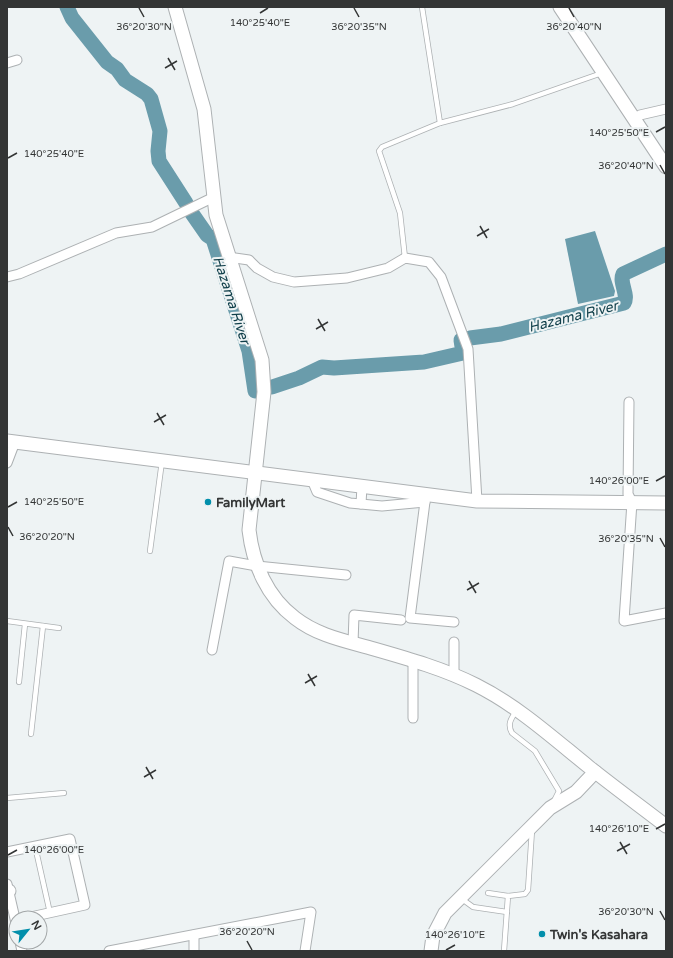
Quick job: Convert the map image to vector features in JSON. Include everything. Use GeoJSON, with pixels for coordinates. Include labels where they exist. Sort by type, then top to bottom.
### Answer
{"type":"FeatureCollection","features":[{"type":"Feature","properties":{"kind":"street"},"geometry":{"type":"LineString","coordinates":[[175,7],[204,109],[212,198],[216,215],[228,257],[262,360],[264,392],[249,530],[251,550],[257,566],[270,590],[277,601],[295,618],[318,632],[413,660],[454,675],[494,695],[517,710],[666,826]]}},
{"type":"Feature","properties":{"kind":"street"},"geometry":{"type":"LineString","coordinates":[[560,7],[666,168]]}},
{"type":"Feature","properties":{"kind":"street"},"geometry":{"type":"LineString","coordinates":[[7,63],[17,60]]}},
{"type":"Feature","properties":{"kind":"street"},"geometry":{"type":"LineString","coordinates":[[634,119],[640,115],[666,109]]}},
{"type":"Feature","properties":{"kind":"street"},"geometry":{"type":"LineString","coordinates":[[7,277],[19,274],[116,233],[152,227],[212,198]]}},
{"type":"Feature","properties":{"kind":"street"},"geometry":{"type":"LineString","coordinates":[[228,257],[249,260],[257,268],[273,278],[294,282],[347,278],[388,268],[405,258],[430,262],[441,277],[468,348],[477,501]]}},
{"type":"Feature","properties":{"kind":"street"},"geometry":{"type":"LineString","coordinates":[[629,402],[628,494],[632,502],[624,620],[666,613]]}},
{"type":"Feature","properties":{"kind":"street"},"geometry":{"type":"LineString","coordinates":[[7,463],[11,442],[362,486],[426,498],[477,501],[666,503]]}},
{"type":"Feature","properties":{"kind":"street"},"geometry":{"type":"LineString","coordinates":[[312,480],[317,492],[350,503],[382,506],[426,498]]}},
{"type":"Feature","properties":{"kind":"street"},"geometry":{"type":"LineString","coordinates":[[361,504],[362,486]]}},
{"type":"Feature","properties":{"kind":"street"},"geometry":{"type":"LineString","coordinates":[[426,498],[410,618],[454,622]]}},
{"type":"Feature","properties":{"kind":"street"},"geometry":{"type":"LineString","coordinates":[[212,650],[229,561],[257,566],[346,575]]}},
{"type":"Feature","properties":{"kind":"street"},"geometry":{"type":"LineString","coordinates":[[353,643],[354,615],[401,620]]}},
{"type":"Feature","properties":{"kind":"street"},"geometry":{"type":"LineString","coordinates":[[454,642],[454,675]]}},
{"type":"Feature","properties":{"kind":"street"},"geometry":{"type":"LineString","coordinates":[[413,660],[413,718]]}},
{"type":"Feature","properties":{"kind":"street"},"geometry":{"type":"LineString","coordinates":[[431,951],[433,936],[445,913],[550,808],[576,792],[595,772]]}},
{"type":"Feature","properties":{"kind":"street"},"geometry":{"type":"LineString","coordinates":[[7,852],[70,838],[85,905],[50,913]]}},
{"type":"Feature","properties":{"kind":"street"},"geometry":{"type":"LineString","coordinates":[[8,889],[13,910]]}},
{"type":"Feature","properties":{"kind":"street"},"geometry":{"type":"LineString","coordinates":[[113,951],[311,912],[305,951]]}},
{"type":"Feature","properties":{"kind":"street"},"geometry":{"type":"LineString","coordinates":[[194,935],[194,951]]}},
{"type":"Feature","properties":{"kind":"lane"},"geometry":{"type":"LineString","coordinates":[[422,7],[440,123]]}},
{"type":"Feature","properties":{"kind":"lane"},"geometry":{"type":"LineString","coordinates":[[405,258],[400,213],[379,151],[382,147],[440,123],[513,104],[604,73]]}},
{"type":"Feature","properties":{"kind":"lane"},"geometry":{"type":"LineString","coordinates":[[150,551],[162,461]]}},
{"type":"Feature","properties":{"kind":"lane"},"geometry":{"type":"LineString","coordinates":[[7,621],[59,628]]}},
{"type":"Feature","properties":{"kind":"lane"},"geometry":{"type":"LineString","coordinates":[[18,682],[25,624]]}},
{"type":"Feature","properties":{"kind":"lane"},"geometry":{"type":"LineString","coordinates":[[31,734],[43,626]]}},
{"type":"Feature","properties":{"kind":"lane"},"geometry":{"type":"LineString","coordinates":[[517,710],[509,724],[512,733],[535,751],[559,791],[550,808]]}},
{"type":"Feature","properties":{"kind":"lane"},"geometry":{"type":"LineString","coordinates":[[7,798],[64,793]]}},
{"type":"Feature","properties":{"kind":"lane"},"geometry":{"type":"LineString","coordinates":[[488,893],[508,896],[525,894],[528,890],[532,826]]}},
{"type":"Feature","properties":{"kind":"lane"},"geometry":{"type":"LineString","coordinates":[[35,846],[50,913]]}},
{"type":"Feature","properties":{"kind":"lane"},"geometry":{"type":"LineString","coordinates":[[504,951],[508,896]]}},
{"type":"Feature","properties":{"kind":"lane"},"geometry":{"type":"LineString","coordinates":[[461,898],[473,908],[507,912]]}},
{"type":"Feature","properties":{"kind":"water"},"geometry":{"type":"Polygon","coordinates":[[[595,231],[615,291],[614,296],[578,304],[565,239],[595,231]]]}},
{"type":"Feature","properties":{"kind":"waterway","name":"Hazama River"},"geometry":{"type":"LineString","coordinates":[[67,7],[72,18],[107,62],[117,69],[125,80],[147,94],[151,99],[160,131],[158,151],[159,161],[186,203]]}},
{"type":"Feature","properties":{"kind":"waterway","name":"Hazama River"},"geometry":{"type":"LineString","coordinates":[[191,212],[207,235],[213,239],[249,351],[255,391],[258,390]]}},
{"type":"Feature","properties":{"kind":"waterway","name":"Hazama River"},"geometry":{"type":"LineString","coordinates":[[470,338],[501,334],[624,303],[625,296],[622,281],[623,274],[666,254]]}},
{"type":"Feature","properties":{"kind":"waterway","name":"Hazama River"},"geometry":{"type":"LineString","coordinates":[[272,387],[299,378],[322,367],[334,368],[424,362],[463,353],[461,340]]}},
{"type":"Feature","properties":{"kind":"place","name":"FamilyMart"},"geometry":{"type":"Point","coordinates":[208,502]}},
{"type":"Feature","properties":{"kind":"place","name":"Twin's Kasahara"},"geometry":{"type":"Point","coordinates":[542,934]}}]}
